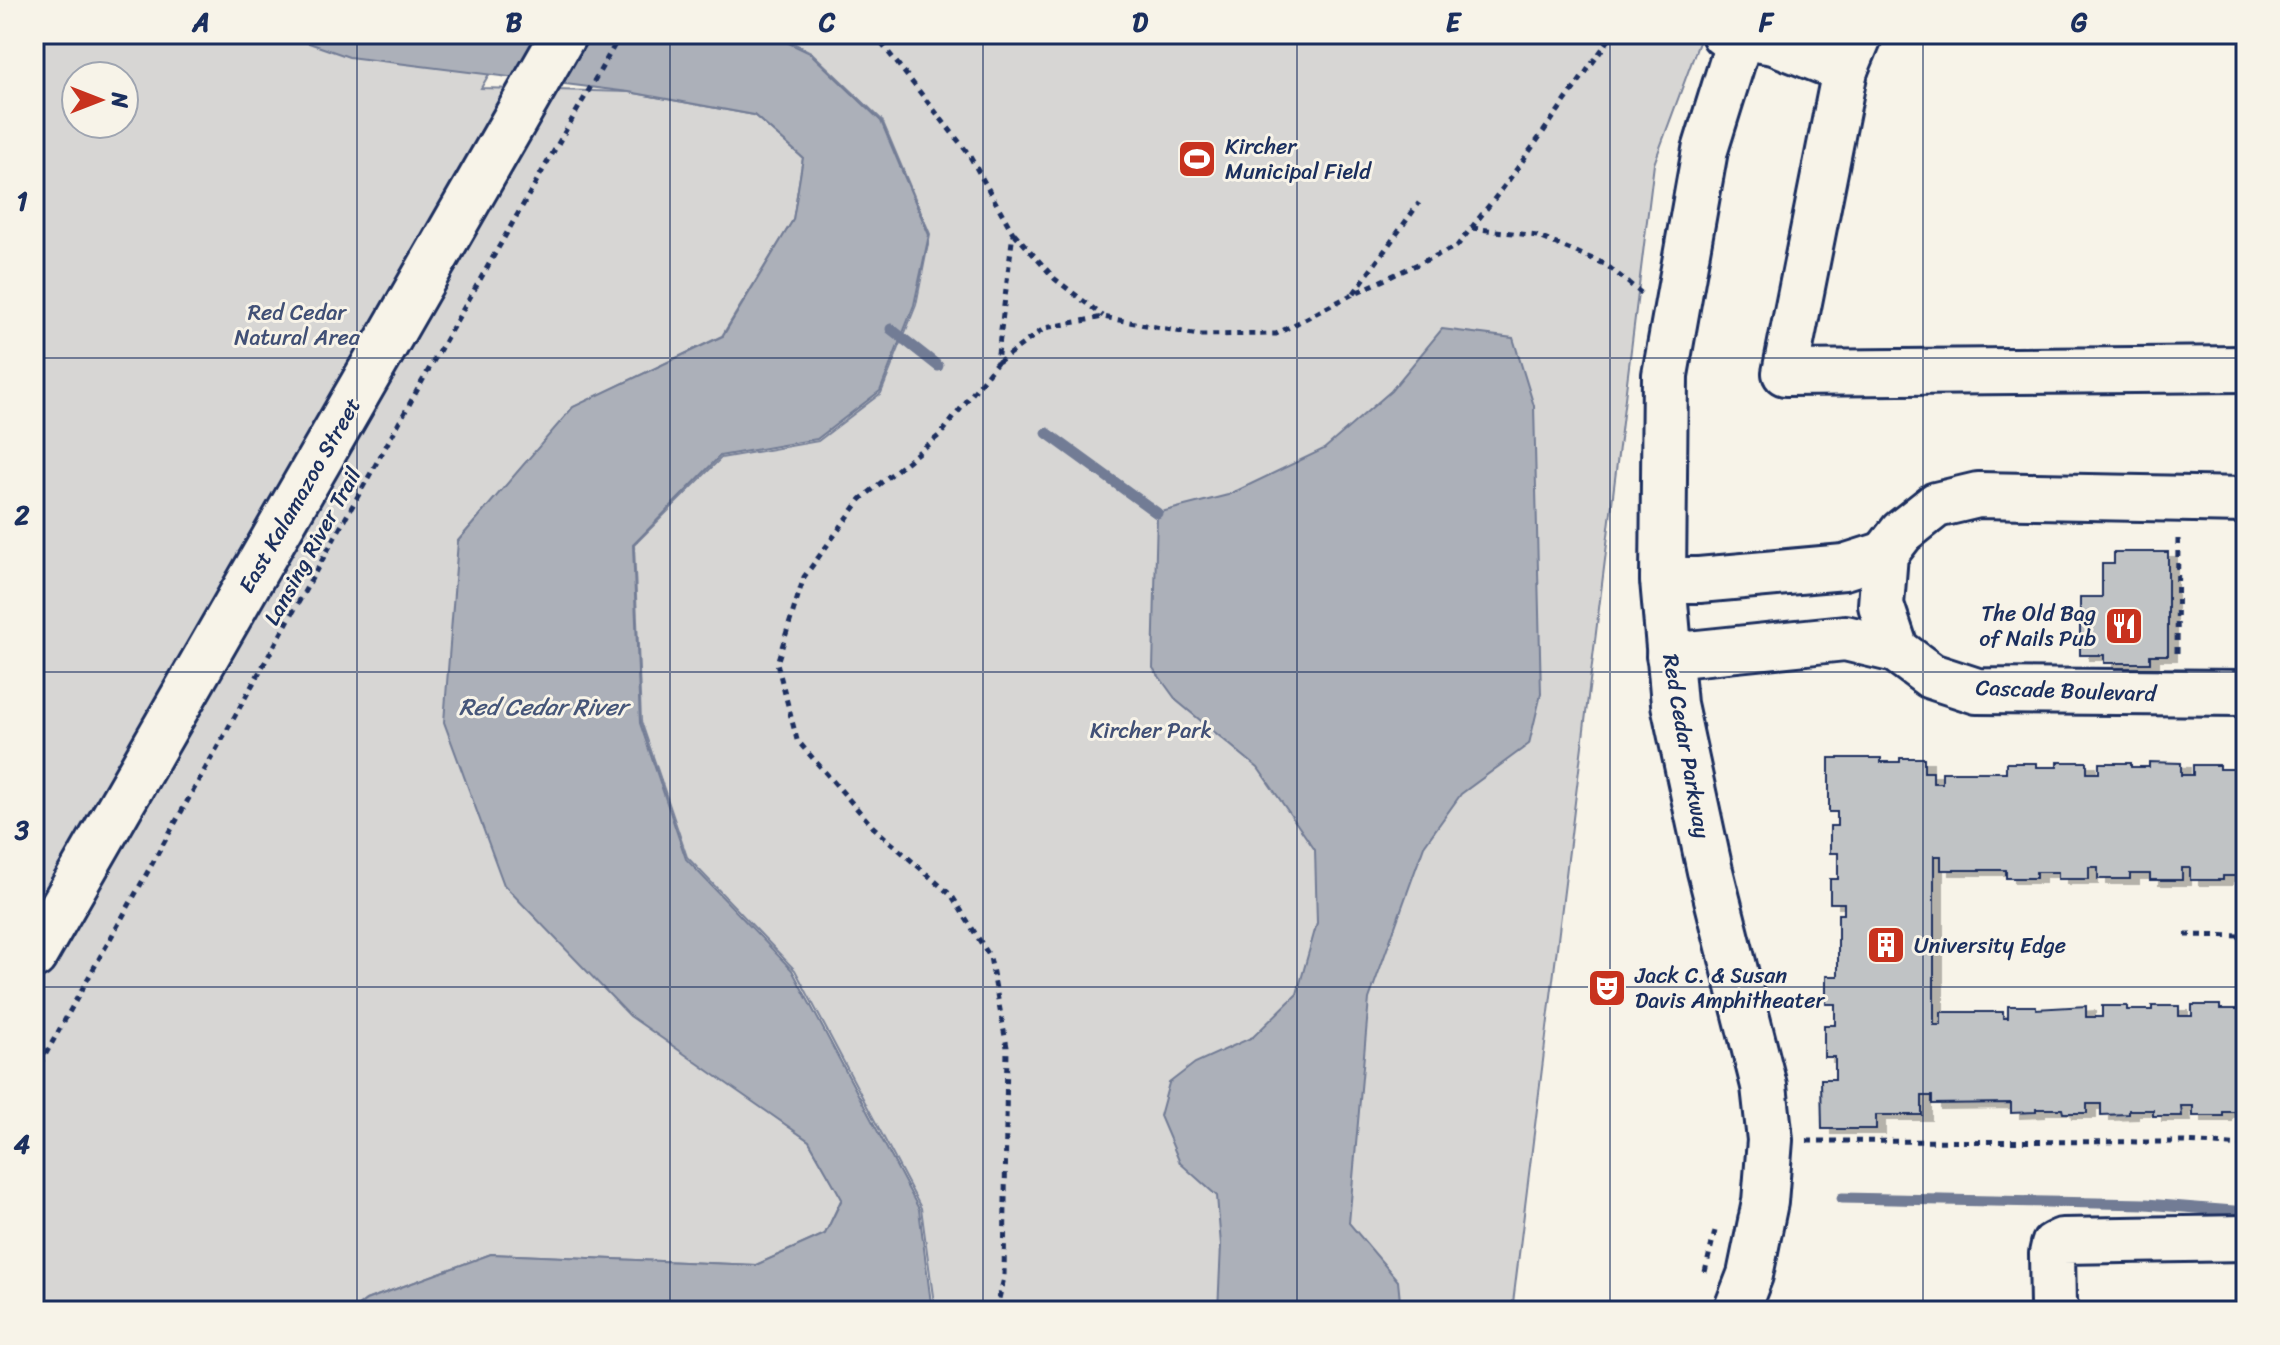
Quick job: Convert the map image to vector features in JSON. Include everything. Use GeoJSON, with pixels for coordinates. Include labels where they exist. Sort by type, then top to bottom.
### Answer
{"type":"FeatureCollection","features":[{"type":"Feature","properties":{"kind":"street","name":"East Kalamazoo Street"},"geometry":{"type":"LineString","coordinates":[[34,956],[564,34]]}},
{"type":"Feature","properties":{"kind":"street"},"geometry":{"type":"LineString","coordinates":[[1735,35],[1852,52],[1785,373],[2246,369]]}},
{"type":"Feature","properties":{"kind":"street","name":"Red Cedar Parkway"},"geometry":{"type":"LineString","coordinates":[[1735,35],[1705,150],[1665,375],[1663,580],[1674,704],[1707,856],[1764,1086],[1770,1140],[1765,1202],[1750,1275],[1736,1311]]}},
{"type":"Feature","properties":{"kind":"street"},"geometry":{"type":"LineString","coordinates":[[1896,650],[1881,605],[1885,554],[1902,532],[1936,505],[1978,495],[2246,500]]}},
{"type":"Feature","properties":{"kind":"street"},"geometry":{"type":"LineString","coordinates":[[1663,580],[1699,580],[1844,567],[1885,554]]}},
{"type":"Feature","properties":{"kind":"street"},"geometry":{"type":"LineString","coordinates":[[1669,656],[1845,638],[1896,650]]}},
{"type":"Feature","properties":{"kind":"street","name":"Cascade Boulevard"},"geometry":{"type":"LineString","coordinates":[[1896,650],[1931,676],[1977,691],[2246,693]]}},
{"type":"Feature","properties":{"kind":"street"},"geometry":{"type":"LineString","coordinates":[[2057,1311],[2053,1304],[2052,1254],[2054,1245],[2062,1241],[2246,1238]]}},
{"type":"Feature","properties":{"kind":"path","name":"Lansing River Trail"},"geometry":{"type":"LineString","coordinates":[[34,1075],[621,34]]}},
{"type":"Feature","properties":{"kind":"path"},"geometry":{"type":"LineString","coordinates":[[874,34],[968,153],[1013,233],[1055,279],[1103,317]]}},
{"type":"Feature","properties":{"kind":"path"},"geometry":{"type":"LineString","coordinates":[[996,1311],[1004,1278],[1007,1047],[990,957],[952,896],[873,827],[797,740],[777,663],[804,577],[861,499],[941,434],[997,362],[1045,328],[1103,317],[1198,335],[1276,334],[1457,246],[1506,184],[1613,34]]}},
{"type":"Feature","properties":{"kind":"path"},"geometry":{"type":"LineString","coordinates":[[1353,294],[1419,203]]}},
{"type":"Feature","properties":{"kind":"path"},"geometry":{"type":"LineString","coordinates":[[1472,228],[1537,236],[1605,264],[1645,297]]}},
{"type":"Feature","properties":{"kind":"path"},"geometry":{"type":"LineString","coordinates":[[997,362],[1013,233]]}},
{"type":"Feature","properties":{"kind":"path"},"geometry":{"type":"LineString","coordinates":[[2177,658],[2178,533]]}},
{"type":"Feature","properties":{"kind":"path"},"geometry":{"type":"LineString","coordinates":[[2185,935],[2246,936]]}},
{"type":"Feature","properties":{"kind":"path"},"geometry":{"type":"LineString","coordinates":[[1770,1140],[2184,1142],[2246,1146]]}},
{"type":"Feature","properties":{"kind":"green space","name":"Red Cedar Natural Area"},"geometry":{"type":"Polygon","coordinates":[[[34,34],[512,34],[481,88],[629,92],[754,115],[803,158],[793,220],[722,336],[574,407],[458,541],[735,1088],[809,1141],[842,1198],[825,1234],[756,1265],[491,1254],[366,1300],[352,1311],[34,1311],[34,34]]]}},
{"type":"Feature","properties":{"kind":"green space","name":"Kircher Park"},"geometry":{"type":"Polygon","coordinates":[[[776,34],[1702,34],[1654,164],[1512,1311],[935,1311],[921,1208],[795,970],[687,857],[641,721],[634,545],[721,458],[818,441],[881,393],[916,305],[930,234],[882,120],[811,52],[776,34]]]}},
{"type":"Feature","properties":{"kind":"water","name":"Red Cedar River"},"geometry":{"type":"Polygon","coordinates":[[[283,34],[770,34],[810,53],[881,121],[929,235],[914,305],[880,391],[817,439],[720,456],[633,545],[640,723],[686,859],[792,970],[919,1209],[932,1311],[352,1311],[366,1300],[491,1254],[756,1265],[825,1234],[842,1199],[809,1141],[630,1016],[504,885],[444,722],[458,541],[573,407],[723,336],[793,220],[803,158],[754,115],[629,92],[349,57],[283,34]]]}},
{"type":"Feature","properties":{"kind":"water"},"geometry":{"type":"Polygon","coordinates":[[[1442,329],[1513,338],[1534,406],[1541,694],[1529,744],[1461,794],[1424,846],[1369,999],[1349,1223],[1398,1281],[1401,1311],[1218,1311],[1221,1245],[1217,1196],[1180,1163],[1160,1116],[1169,1083],[1195,1063],[1253,1037],[1297,994],[1317,923],[1315,850],[1258,768],[1177,701],[1153,668],[1157,513],[1228,495],[1324,449],[1391,391],[1442,329]]]}},
{"type":"Feature","properties":{"kind":"building","name":"The Old Bag of Nails Pub"},"geometry":{"type":"Polygon","coordinates":[[[2114,552],[2168,552],[2168,655],[2150,655],[2150,663],[2104,663],[2104,655],[2080,655],[2080,597],[2102,597],[2102,564],[2114,564],[2114,552]]]}},
{"type":"Feature","properties":{"kind":"building","name":"University Edge"},"geometry":{"type":"Polygon","coordinates":[[[1829,758],[1881,758],[1881,762],[1900,762],[1900,758],[1924,758],[1924,772],[1933,772],[1933,783],[1942,783],[1942,772],[2006,772],[2006,763],[2057,767],[2057,762],[2087,762],[2087,773],[2099,773],[2099,763],[2131,763],[2131,767],[2149,767],[2149,762],[2181,763],[2181,775],[2193,775],[2193,765],[2244,769],[2246,765],[2246,880],[2242,880],[2242,876],[2223,876],[2223,880],[2190,880],[2190,868],[2182,868],[2182,880],[2150,880],[2150,874],[2130,874],[2130,879],[2098,879],[2098,867],[2089,867],[2089,879],[2058,879],[2058,872],[2036,872],[2036,878],[2006,878],[2006,870],[1941,870],[1941,856],[1934,856],[1934,1025],[1941,1025],[1941,1012],[2003,1012],[2003,1018],[2008,1018],[2008,1006],[2036,1006],[2036,1009],[2086,1006],[2086,1017],[2102,1017],[2102,1006],[2152,1010],[2152,1006],[2179,1006],[2179,1016],[2192,1016],[2192,1005],[2220,1005],[2220,1009],[2245,1009],[2246,1006],[2246,1116],[2244,1112],[2223,1112],[2223,1116],[2193,1116],[2193,1106],[2181,1106],[2182,1116],[2153,1116],[2153,1110],[2101,1115],[2101,1104],[2087,1104],[2087,1113],[2036,1109],[2036,1112],[2011,1113],[2011,1103],[1932,1104],[1932,1096],[1922,1096],[1922,1115],[1876,1115],[1876,1129],[1822,1129],[1821,1079],[1835,1079],[1835,1057],[1824,1057],[1824,1025],[1835,1025],[1835,1004],[1826,1004],[1826,976],[1838,976],[1838,914],[1844,914],[1844,903],[1830,903],[1830,879],[1838,879],[1838,853],[1830,853],[1830,826],[1837,826],[1837,812],[1829,812],[1829,758]]]}},
{"type":"Feature","properties":{"kind":"waterway"},"geometry":{"type":"LineString","coordinates":[[891,329],[938,366]]}},
{"type":"Feature","properties":{"kind":"waterway"},"geometry":{"type":"LineString","coordinates":[[1047,433],[1157,513]]}},
{"type":"Feature","properties":{"kind":"waterway"},"geometry":{"type":"LineString","coordinates":[[1842,1198],[2146,1204],[2246,1212]]}},
{"type":"Feature","properties":{"kind":"place","name":"Kircher Municipal Field"},"geometry":{"type":"Point","coordinates":[1197,159]}},
{"type":"Feature","properties":{"kind":"place","name":"The Old Bag of Nails Pub"},"geometry":{"type":"Point","coordinates":[2124,626]}},
{"type":"Feature","properties":{"kind":"place","name":"University Edge"},"geometry":{"type":"Point","coordinates":[1886,945]}},
{"type":"Feature","properties":{"kind":"place","name":"Jack C. & Susan Davis Amphitheater"},"geometry":{"type":"Point","coordinates":[1607,988]}}]}
